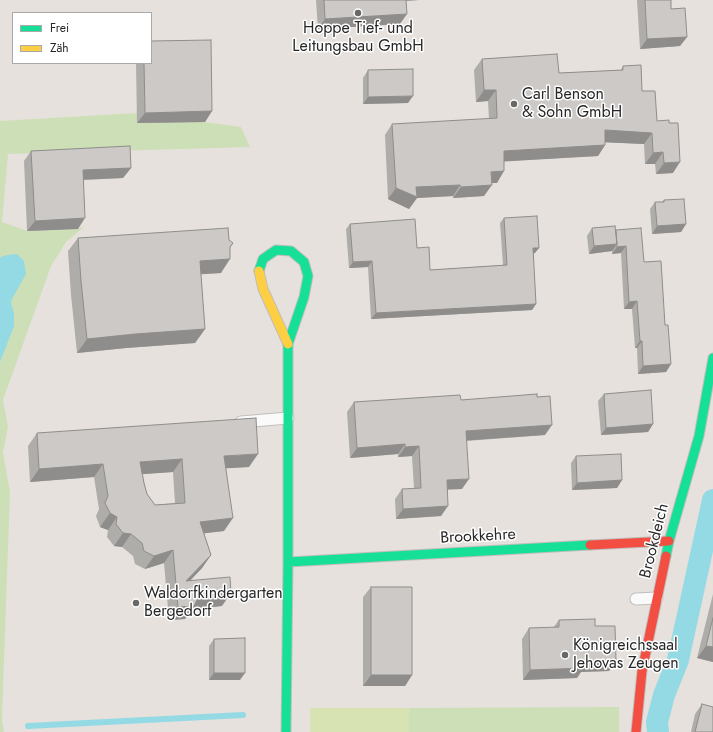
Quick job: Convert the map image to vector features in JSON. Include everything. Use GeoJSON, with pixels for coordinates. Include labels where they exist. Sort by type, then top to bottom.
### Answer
{"type":"FeatureCollection","features":[{"type":"Feature","properties":{"kind":"street"},"geometry":{"type":"LineString","coordinates":[[286,732],[288,344],[304,297],[308,276],[304,262],[291,252],[276,250],[263,259],[259,272],[263,289],[288,344]]}},
{"type":"Feature","properties":{"kind":"street","name":"Brookdeich"},"geometry":{"type":"LineString","coordinates":[[636,732],[642,671],[657,598],[669,541],[699,436],[713,358]]}},
{"type":"Feature","properties":{"kind":"street","name":"Brookkehre"},"geometry":{"type":"LineString","coordinates":[[288,562],[669,541]]}},
{"type":"Feature","properties":{"kind":"lane"},"geometry":{"type":"LineString","coordinates":[[234,422],[288,418]]}},
{"type":"Feature","properties":{"kind":"lane"},"geometry":{"type":"LineString","coordinates":[[636,599],[657,598]]}},
{"type":"Feature","properties":{"kind":"green space"},"geometry":{"type":"Polygon","coordinates":[[[137,113],[241,127],[250,147],[8,154],[2,222],[27,231],[78,229],[85,226],[66,242],[51,266],[3,400],[8,427],[3,452],[10,492],[2,719],[4,732],[0,732],[0,121],[137,113]]]}},
{"type":"Feature","properties":{"kind":"green space"},"geometry":{"type":"Polygon","coordinates":[[[619,707],[619,732],[409,732],[409,708],[619,707]]]}},
{"type":"Feature","properties":{"kind":"green space"},"geometry":{"type":"Polygon","coordinates":[[[310,708],[409,708],[409,732],[310,732],[310,708]]]}},
{"type":"Feature","properties":{"kind":"water"},"geometry":{"type":"Polygon","coordinates":[[[17,254],[24,261],[26,274],[12,299],[11,303],[14,313],[14,326],[0,362],[0,258],[7,255],[17,254]]]}},
{"type":"Feature","properties":{"kind":"building"},"geometry":{"type":"Polygon","coordinates":[[[324,0],[406,0],[407,14],[325,19],[324,0]]]}},
{"type":"Feature","properties":{"kind":"building"},"geometry":{"type":"Polygon","coordinates":[[[645,0],[671,0],[671,9],[685,8],[687,37],[647,39],[645,0]]]}},
{"type":"Feature","properties":{"kind":"building"},"geometry":{"type":"Polygon","coordinates":[[[211,40],[212,111],[145,113],[144,64],[152,64],[152,41],[211,40]]]}},
{"type":"Feature","properties":{"kind":"building"},"geometry":{"type":"Polygon","coordinates":[[[557,54],[559,73],[623,70],[623,66],[641,65],[642,91],[655,91],[657,121],[669,120],[669,123],[678,123],[680,162],[664,163],[663,152],[653,153],[652,133],[605,130],[605,145],[504,151],[504,171],[491,172],[492,185],[416,187],[417,197],[396,188],[392,124],[497,118],[496,90],[484,90],[482,59],[557,54]]]}},
{"type":"Feature","properties":{"kind":"building"},"geometry":{"type":"Polygon","coordinates":[[[413,69],[413,96],[368,97],[368,70],[413,69]]]}},
{"type":"Feature","properties":{"kind":"building"},"geometry":{"type":"Polygon","coordinates":[[[130,146],[131,168],[83,170],[85,218],[35,221],[31,151],[130,146]]]}},
{"type":"Feature","properties":{"kind":"building"},"geometry":{"type":"Polygon","coordinates":[[[684,199],[686,224],[657,226],[655,202],[684,199]]]}},
{"type":"Feature","properties":{"kind":"building"},"geometry":{"type":"Polygon","coordinates":[[[537,216],[539,248],[533,248],[536,304],[376,313],[372,261],[353,262],[350,224],[415,219],[417,248],[429,247],[430,270],[507,265],[504,218],[537,216]]]}},
{"type":"Feature","properties":{"kind":"building"},"geometry":{"type":"Polygon","coordinates":[[[615,226],[617,244],[594,246],[592,228],[615,226]]]}},
{"type":"Feature","properties":{"kind":"building"},"geometry":{"type":"Polygon","coordinates":[[[228,228],[229,240],[233,243],[230,247],[230,259],[200,261],[205,329],[87,339],[78,238],[228,228]]]}},
{"type":"Feature","properties":{"kind":"building"},"geometry":{"type":"Polygon","coordinates":[[[641,228],[644,262],[661,261],[665,325],[668,325],[671,364],[643,366],[642,341],[640,341],[637,301],[629,302],[626,246],[617,247],[616,230],[641,228]]]}},
{"type":"Feature","properties":{"kind":"building"},"geometry":{"type":"Polygon","coordinates":[[[651,390],[653,424],[606,428],[604,394],[651,390]]]}},
{"type":"Feature","properties":{"kind":"building"},"geometry":{"type":"Polygon","coordinates":[[[537,394],[537,397],[550,396],[552,425],[466,431],[469,479],[447,480],[448,506],[403,509],[402,489],[421,488],[419,446],[405,447],[405,444],[357,448],[354,402],[460,395],[461,400],[537,394]]]}},
{"type":"Feature","properties":{"kind":"building"},"geometry":{"type":"Polygon","coordinates":[[[256,418],[258,454],[224,456],[233,518],[200,522],[211,555],[186,581],[230,577],[231,593],[199,596],[194,606],[178,607],[173,550],[154,556],[144,551],[142,543],[131,534],[123,533],[116,524],[117,517],[110,513],[105,503],[108,496],[103,464],[39,469],[37,433],[256,418]],[[182,459],[140,462],[147,494],[155,505],[185,503],[182,459]]]}},
{"type":"Feature","properties":{"kind":"building"},"geometry":{"type":"Polygon","coordinates":[[[621,454],[622,480],[577,483],[576,456],[621,454]]]}},
{"type":"Feature","properties":{"kind":"building"},"geometry":{"type":"Polygon","coordinates":[[[371,587],[412,587],[412,675],[371,675],[371,587]]]}},
{"type":"Feature","properties":{"kind":"building"},"geometry":{"type":"Polygon","coordinates":[[[713,618],[713,647],[706,646],[713,618]]]}},
{"type":"Feature","properties":{"kind":"building","name":"Königreichssaal Jehovas Zeugen"},"geometry":{"type":"Polygon","coordinates":[[[595,619],[595,626],[615,626],[616,661],[584,662],[585,668],[530,670],[529,628],[559,627],[559,620],[595,619]]]}},
{"type":"Feature","properties":{"kind":"building"},"geometry":{"type":"Polygon","coordinates":[[[245,638],[245,673],[214,673],[214,639],[245,638]]]}},
{"type":"Feature","properties":{"kind":"building"},"geometry":{"type":"Polygon","coordinates":[[[702,704],[713,707],[713,732],[695,732],[702,704]]]}},
{"type":"Feature","properties":{"kind":"waterway"},"geometry":{"type":"LineString","coordinates":[[658,732],[657,722],[664,695],[678,660],[713,500]]}},
{"type":"Feature","properties":{"kind":"waterway"},"geometry":{"type":"LineString","coordinates":[[28,726],[243,715]]}},
{"type":"Feature","properties":{"kind":"traffic: fast"},"geometry":{"type":"LineString","coordinates":[[259,271],[263,259],[276,250],[291,251],[304,262],[308,276],[304,297],[288,344],[286,732]]}},
{"type":"Feature","properties":{"kind":"traffic: fast"},"geometry":{"type":"LineString","coordinates":[[666,556],[699,436],[713,358]]}},
{"type":"Feature","properties":{"kind":"traffic: fast"},"geometry":{"type":"LineString","coordinates":[[288,562],[590,545]]}},
{"type":"Feature","properties":{"kind":"traffic: slow"},"geometry":{"type":"LineString","coordinates":[[259,271],[263,289],[288,344]]}},
{"type":"Feature","properties":{"kind":"traffic: jam"},"geometry":{"type":"LineString","coordinates":[[590,545],[669,541]]}},
{"type":"Feature","properties":{"kind":"traffic: jam"},"geometry":{"type":"LineString","coordinates":[[636,732],[642,671],[666,556]]}},
{"type":"Feature","properties":{"kind":"place","name":"Hoppe Tief- und Leitungsbau GmbH"},"geometry":{"type":"Point","coordinates":[358,13]}},
{"type":"Feature","properties":{"kind":"place","name":"Carl Benson & Sohn GmbH"},"geometry":{"type":"Point","coordinates":[514,104]}},
{"type":"Feature","properties":{"kind":"place","name":"Waldorfkindergarten Bergedorf"},"geometry":{"type":"Point","coordinates":[136,603]}},
{"type":"Feature","properties":{"kind":"place","name":"Königreichssaal Jehovas Zeugen"},"geometry":{"type":"Point","coordinates":[565,655]}}]}
